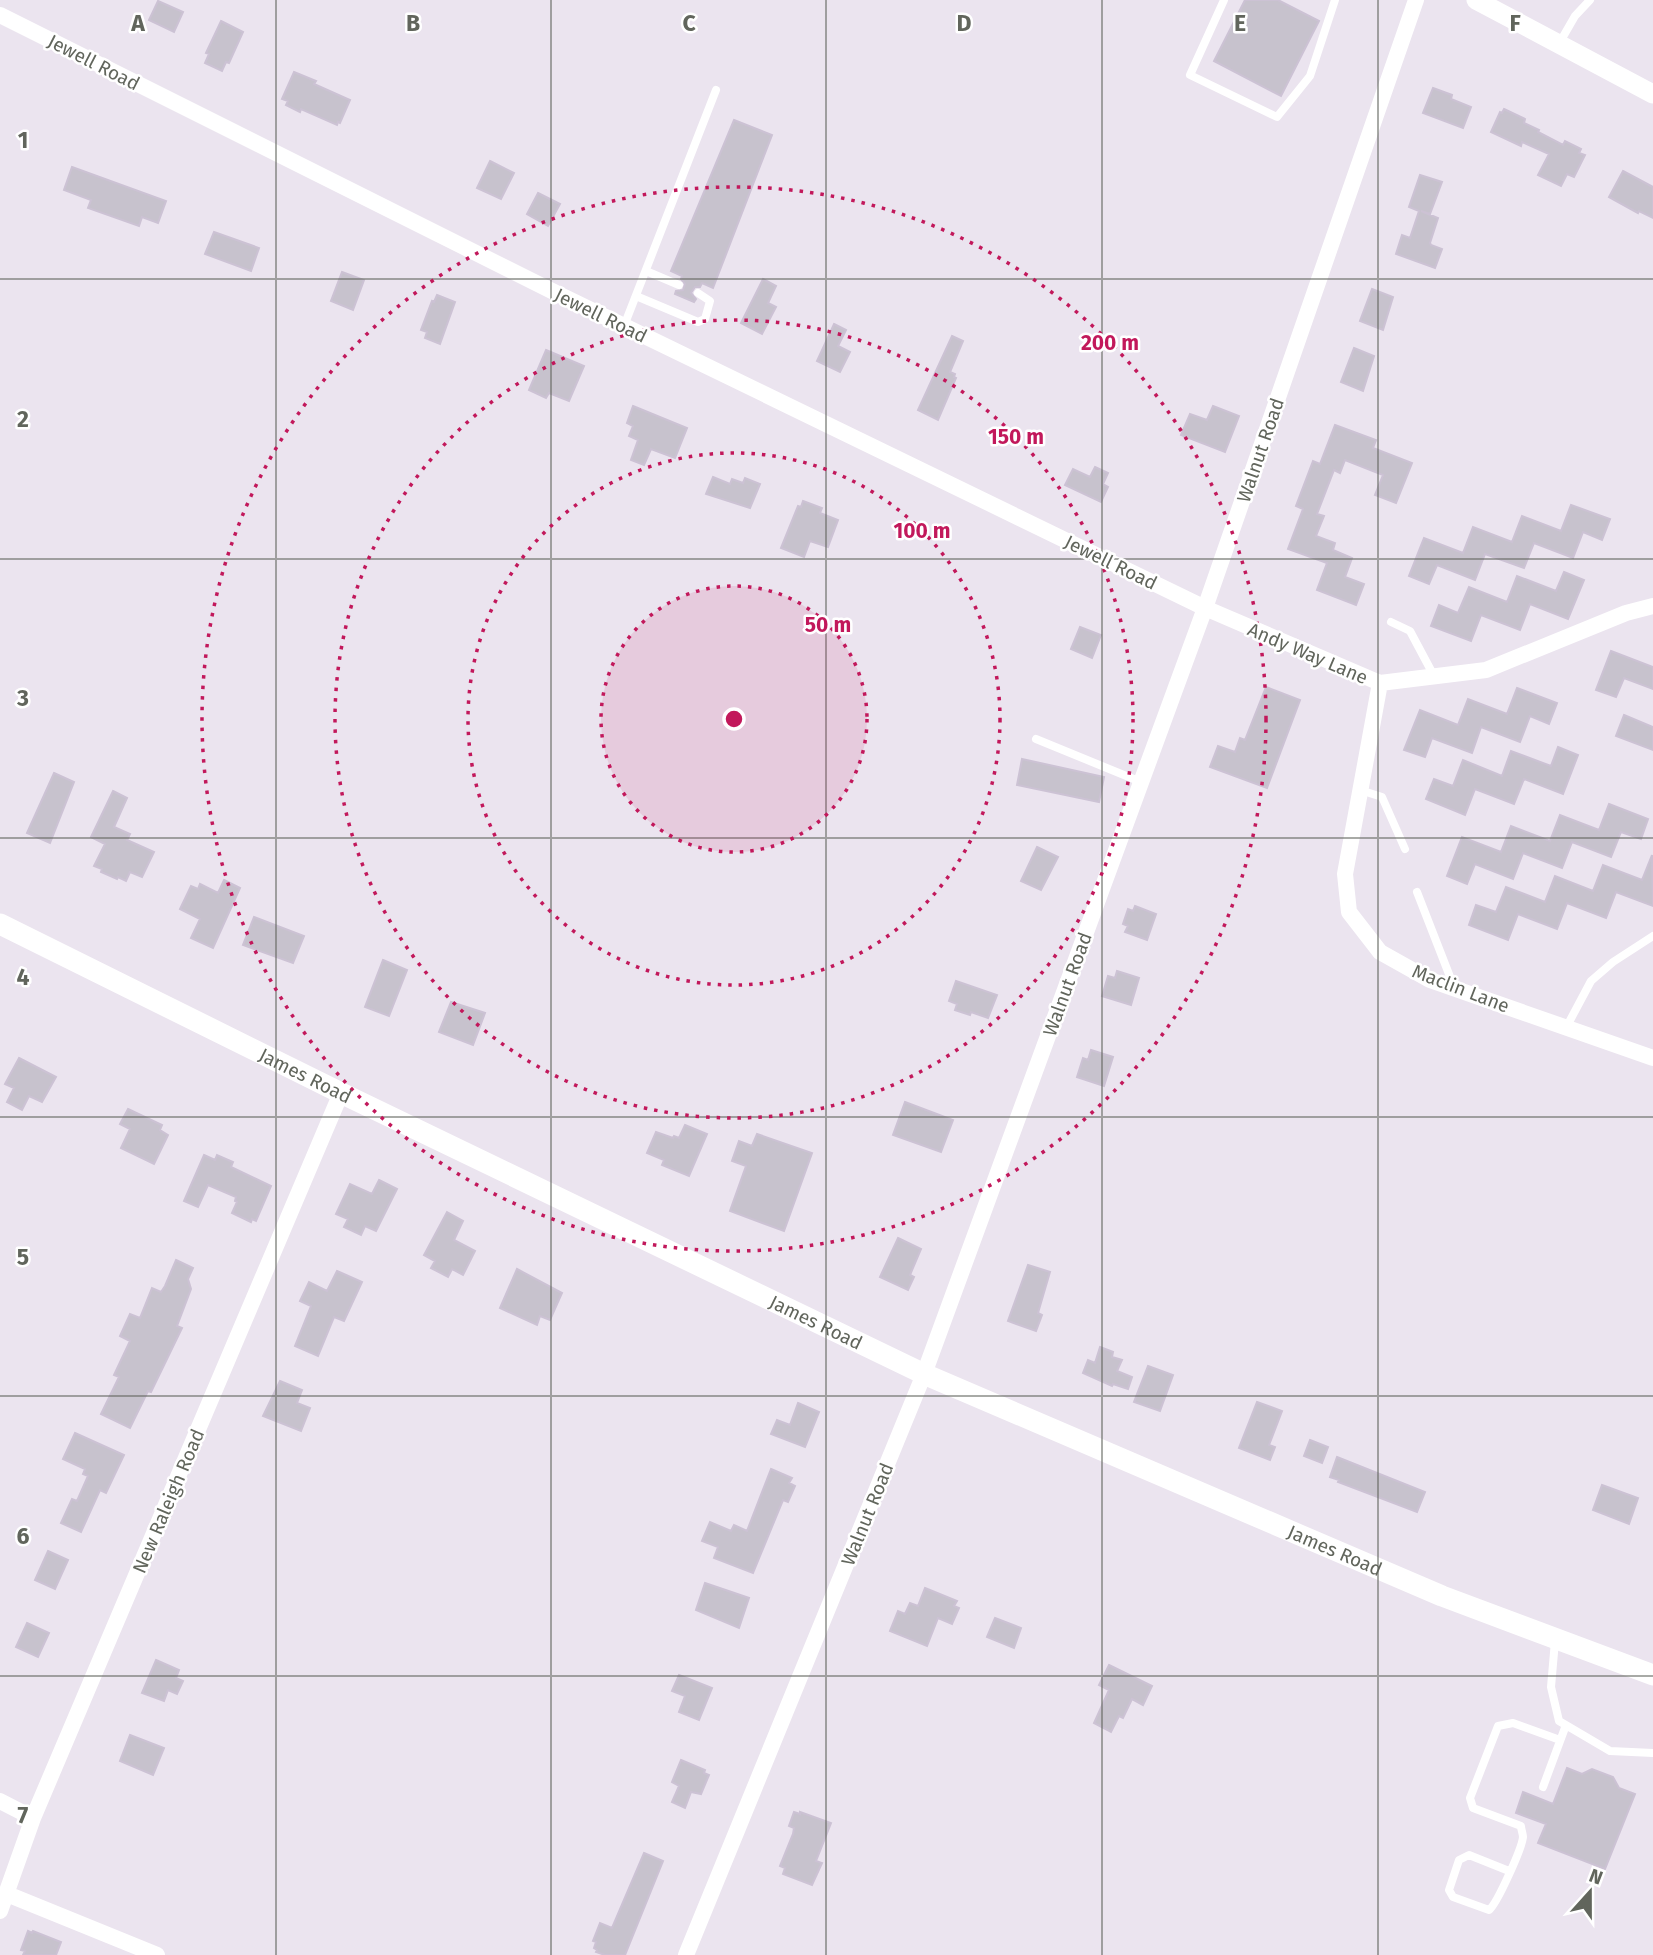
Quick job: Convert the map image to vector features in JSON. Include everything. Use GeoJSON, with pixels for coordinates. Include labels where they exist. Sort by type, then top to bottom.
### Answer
{"type":"FeatureCollection","features":[{"type":"Feature","properties":{"kind":"main road","name":"James Road"},"geometry":{"type":"LineString","coordinates":[[0,924],[341,1093],[924,1374],[1442,1595],[1653,1675]]}},
{"type":"Feature","properties":{"kind":"street","name":"Walnut Road"},"geometry":{"type":"LineString","coordinates":[[686,1955],[924,1374],[1205,608],[1416,0]]}},
{"type":"Feature","properties":{"kind":"street"},"geometry":{"type":"LineString","coordinates":[[1476,0],[1653,94]]}},
{"type":"Feature","properties":{"kind":"street","name":"Jewell Road"},"geometry":{"type":"LineString","coordinates":[[0,15],[624,326],[1205,608]]}},
{"type":"Feature","properties":{"kind":"street","name":"Andy Way Lane"},"geometry":{"type":"LineString","coordinates":[[1205,608],[1380,684],[1486,670],[1626,614],[1653,606]]}},
{"type":"Feature","properties":{"kind":"street","name":"Maclin Lane"},"geometry":{"type":"LineString","coordinates":[[1380,684],[1345,874],[1349,912],[1380,952],[1430,980],[1653,1058]]}},
{"type":"Feature","properties":{"kind":"street","name":"New Raleigh Road"},"geometry":{"type":"LineString","coordinates":[[0,1911],[33,1818],[341,1093]]}},
{"type":"Feature","properties":{"kind":"street"},"geometry":{"type":"LineString","coordinates":[[0,1801],[33,1818]]}},
{"type":"Feature","properties":{"kind":"street"},"geometry":{"type":"LineString","coordinates":[[7,1894],[157,1955]]}},
{"type":"Feature","properties":{"kind":"lane"},"geometry":{"type":"LineString","coordinates":[[1224,0],[1190,75],[1277,117],[1310,76],[1335,0]]}},
{"type":"Feature","properties":{"kind":"lane"},"geometry":{"type":"LineString","coordinates":[[1559,44],[1575,16],[1590,0]]}},
{"type":"Feature","properties":{"kind":"lane"},"geometry":{"type":"LineString","coordinates":[[624,326],[716,90]]}},
{"type":"Feature","properties":{"kind":"lane"},"geometry":{"type":"LineString","coordinates":[[646,271],[679,285]]}},
{"type":"Feature","properties":{"kind":"lane"},"geometry":{"type":"LineString","coordinates":[[636,296],[698,322],[705,319],[710,301],[698,293]]}},
{"type":"Feature","properties":{"kind":"lane"},"geometry":{"type":"LineString","coordinates":[[1391,622],[1410,631],[1434,676]]}},
{"type":"Feature","properties":{"kind":"lane"},"geometry":{"type":"LineString","coordinates":[[1036,739],[1141,782]]}},
{"type":"Feature","properties":{"kind":"lane"},"geometry":{"type":"LineString","coordinates":[[1360,790],[1382,797],[1405,849]]}},
{"type":"Feature","properties":{"kind":"lane"},"geometry":{"type":"LineString","coordinates":[[1417,892],[1455,989]]}},
{"type":"Feature","properties":{"kind":"lane"},"geometry":{"type":"LineString","coordinates":[[1567,1027],[1591,981],[1613,962],[1653,936]]}},
{"type":"Feature","properties":{"kind":"lane"},"geometry":{"type":"LineString","coordinates":[[1555,1638],[1551,1687],[1559,1721],[1611,1751],[1653,1753]]}},
{"type":"Feature","properties":{"kind":"lane"},"geometry":{"type":"LineString","coordinates":[[1510,1871],[1469,1855],[1460,1860],[1449,1890],[1453,1897],[1489,1910],[1496,1905],[1510,1871],[1524,1835],[1521,1826],[1474,1808],[1470,1798],[1498,1726],[1513,1723],[1560,1740]]}},
{"type":"Feature","properties":{"kind":"lane"},"geometry":{"type":"LineString","coordinates":[[1543,1787],[1566,1725]]}},
{"type":"Feature","properties":{"kind":"building"},"geometry":{"type":"Polygon","coordinates":[[[1245,0],[1278,0],[1319,21],[1281,96],[1214,61],[1245,0]]]}},
{"type":"Feature","properties":{"kind":"building"},"geometry":{"type":"Polygon","coordinates":[[[158,1],[183,12],[174,32],[149,20],[158,1]]]}},
{"type":"Feature","properties":{"kind":"building"},"geometry":{"type":"Polygon","coordinates":[[[221,21],[243,32],[229,63],[226,62],[222,71],[205,63],[209,54],[206,53],[221,21]]]}},
{"type":"Feature","properties":{"kind":"building"},"geometry":{"type":"Polygon","coordinates":[[[294,72],[350,100],[340,123],[337,125],[286,105],[288,101],[282,99],[294,72]]]}},
{"type":"Feature","properties":{"kind":"building"},"geometry":{"type":"Polygon","coordinates":[[[1433,88],[1452,95],[1451,99],[1471,107],[1463,128],[1423,113],[1433,88]]]}},
{"type":"Feature","properties":{"kind":"building"},"geometry":{"type":"Polygon","coordinates":[[[1504,109],[1525,119],[1524,123],[1563,145],[1565,141],[1581,149],[1579,153],[1585,155],[1574,177],[1567,174],[1561,186],[1538,175],[1549,154],[1522,142],[1521,146],[1491,132],[1504,109]]]}},
{"type":"Feature","properties":{"kind":"building"},"geometry":{"type":"Polygon","coordinates":[[[734,120],[772,135],[713,288],[702,283],[700,287],[695,287],[691,293],[696,299],[694,302],[675,294],[676,291],[683,290],[685,284],[682,276],[671,271],[734,120]]]}},
{"type":"Feature","properties":{"kind":"building"},"geometry":{"type":"Polygon","coordinates":[[[490,161],[514,173],[501,199],[477,188],[490,161]]]}},
{"type":"Feature","properties":{"kind":"building"},"geometry":{"type":"Polygon","coordinates":[[[72,167],[166,201],[158,223],[142,217],[139,226],[88,208],[91,200],[64,190],[72,167]]]}},
{"type":"Feature","properties":{"kind":"building"},"geometry":{"type":"Polygon","coordinates":[[[1623,171],[1653,187],[1653,218],[1609,197],[1623,171]]]}},
{"type":"Feature","properties":{"kind":"building"},"geometry":{"type":"Polygon","coordinates":[[[1420,175],[1442,182],[1430,214],[1421,211],[1438,218],[1430,243],[1442,249],[1435,268],[1396,254],[1402,235],[1410,238],[1419,211],[1409,207],[1420,175]]]}},
{"type":"Feature","properties":{"kind":"building"},"geometry":{"type":"Polygon","coordinates":[[[538,193],[560,204],[548,226],[527,214],[538,193]]]}},
{"type":"Feature","properties":{"kind":"building"},"geometry":{"type":"Polygon","coordinates":[[[214,232],[259,248],[251,271],[205,254],[214,232]]]}},
{"type":"Feature","properties":{"kind":"building"},"geometry":{"type":"Polygon","coordinates":[[[342,272],[364,280],[353,310],[331,301],[342,272]]]}},
{"type":"Feature","properties":{"kind":"building"},"geometry":{"type":"Polygon","coordinates":[[[763,279],[776,286],[768,303],[776,307],[762,334],[741,323],[763,279]]]}},
{"type":"Feature","properties":{"kind":"building"},"geometry":{"type":"Polygon","coordinates":[[[1372,289],[1393,297],[1383,330],[1360,321],[1372,289]]]}},
{"type":"Feature","properties":{"kind":"building"},"geometry":{"type":"Polygon","coordinates":[[[437,295],[455,302],[440,344],[425,338],[427,332],[421,330],[437,295]]]}},
{"type":"Feature","properties":{"kind":"building"},"geometry":{"type":"Polygon","coordinates":[[[834,324],[846,330],[838,346],[850,352],[840,372],[817,361],[834,324]]]}},
{"type":"Feature","properties":{"kind":"building"},"geometry":{"type":"Polygon","coordinates":[[[952,336],[963,341],[950,372],[955,374],[956,378],[938,420],[918,410],[952,336]]]}},
{"type":"Feature","properties":{"kind":"building"},"geometry":{"type":"Polygon","coordinates":[[[1354,348],[1374,356],[1363,391],[1341,382],[1354,348]]]}},
{"type":"Feature","properties":{"kind":"building"},"geometry":{"type":"Polygon","coordinates":[[[546,350],[584,366],[569,401],[549,393],[546,398],[529,390],[546,350]]]}},
{"type":"Feature","properties":{"kind":"building"},"geometry":{"type":"Polygon","coordinates":[[[633,406],[687,428],[675,458],[651,449],[644,465],[631,460],[638,440],[629,436],[633,426],[627,423],[633,406]]]}},
{"type":"Feature","properties":{"kind":"building"},"geometry":{"type":"Polygon","coordinates":[[[1213,406],[1239,416],[1225,452],[1181,435],[1190,414],[1207,420],[1213,406]]]}},
{"type":"Feature","properties":{"kind":"building"},"geometry":{"type":"Polygon","coordinates":[[[1335,425],[1376,440],[1373,448],[1412,463],[1396,503],[1375,495],[1383,475],[1345,460],[1340,473],[1334,470],[1317,514],[1324,516],[1316,536],[1335,543],[1333,550],[1352,558],[1345,577],[1364,584],[1356,605],[1317,590],[1327,563],[1288,549],[1303,509],[1296,506],[1313,461],[1320,464],[1335,425]]]}},
{"type":"Feature","properties":{"kind":"building"},"geometry":{"type":"Polygon","coordinates":[[[1095,467],[1108,473],[1103,484],[1108,487],[1101,502],[1065,485],[1073,469],[1090,477],[1095,467]]]}},
{"type":"Feature","properties":{"kind":"building"},"geometry":{"type":"Polygon","coordinates":[[[713,477],[730,484],[732,479],[743,483],[745,478],[760,484],[750,508],[706,494],[713,477]]]}},
{"type":"Feature","properties":{"kind":"building"},"geometry":{"type":"Polygon","coordinates":[[[803,501],[822,508],[820,513],[838,520],[828,547],[810,541],[804,557],[781,548],[798,506],[801,507],[803,501]]]}},
{"type":"Feature","properties":{"kind":"building"},"geometry":{"type":"Polygon","coordinates":[[[1571,505],[1610,519],[1602,540],[1583,532],[1573,558],[1534,543],[1524,568],[1485,554],[1475,580],[1437,565],[1429,584],[1409,576],[1424,538],[1463,553],[1473,527],[1512,542],[1522,516],[1561,531],[1571,505]]]}},
{"type":"Feature","properties":{"kind":"building"},"geometry":{"type":"Polygon","coordinates":[[[1564,572],[1584,580],[1568,619],[1530,604],[1520,630],[1481,615],[1471,641],[1431,626],[1439,605],[1458,613],[1469,587],[1507,602],[1517,576],[1556,591],[1564,572]]]}},
{"type":"Feature","properties":{"kind":"building"},"geometry":{"type":"Polygon","coordinates":[[[1080,627],[1101,635],[1092,658],[1071,649],[1080,627]]]}},
{"type":"Feature","properties":{"kind":"building"},"geometry":{"type":"Polygon","coordinates":[[[1611,651],[1653,667],[1653,689],[1624,678],[1616,697],[1596,690],[1611,651]]]}},
{"type":"Feature","properties":{"kind":"building"},"geometry":{"type":"Polygon","coordinates":[[[1266,687],[1300,700],[1267,788],[1210,767],[1218,746],[1235,752],[1240,738],[1245,740],[1266,687]]]}},
{"type":"Feature","properties":{"kind":"building"},"geometry":{"type":"Polygon","coordinates":[[[1517,688],[1557,703],[1549,724],[1530,716],[1520,742],[1481,727],[1472,753],[1432,738],[1425,757],[1404,750],[1420,710],[1458,725],[1468,699],[1507,714],[1517,688]]]}},
{"type":"Feature","properties":{"kind":"building"},"geometry":{"type":"Polygon","coordinates":[[[1624,715],[1653,727],[1653,750],[1616,736],[1624,715]]]}},
{"type":"Feature","properties":{"kind":"building"},"geometry":{"type":"Polygon","coordinates":[[[1558,747],[1578,755],[1563,794],[1524,779],[1514,804],[1475,789],[1465,815],[1426,799],[1434,779],[1453,786],[1463,760],[1502,776],[1511,751],[1551,766],[1558,747]]]}},
{"type":"Feature","properties":{"kind":"building"},"geometry":{"type":"Polygon","coordinates":[[[1022,759],[1104,777],[1099,802],[1017,785],[1022,759]]]}},
{"type":"Feature","properties":{"kind":"building"},"geometry":{"type":"Polygon","coordinates":[[[54,773],[74,782],[50,843],[27,833],[54,773]]]}},
{"type":"Feature","properties":{"kind":"building"},"geometry":{"type":"Polygon","coordinates":[[[113,791],[127,798],[114,827],[130,834],[127,840],[154,852],[142,877],[130,872],[126,881],[101,872],[102,869],[94,866],[105,844],[91,837],[113,791]]]}},
{"type":"Feature","properties":{"kind":"building"},"geometry":{"type":"Polygon","coordinates":[[[1609,804],[1648,819],[1641,839],[1621,832],[1611,857],[1572,842],[1562,868],[1523,853],[1513,879],[1475,864],[1467,884],[1447,876],[1462,837],[1501,852],[1511,826],[1550,841],[1560,815],[1599,830],[1609,804]]]}},
{"type":"Feature","properties":{"kind":"building"},"geometry":{"type":"Polygon","coordinates":[[[1037,847],[1058,857],[1041,890],[1021,881],[1037,847]]]}},
{"type":"Feature","properties":{"kind":"building"},"geometry":{"type":"Polygon","coordinates":[[[1652,855],[1653,906],[1616,892],[1606,918],[1567,903],[1557,929],[1518,914],[1508,940],[1469,925],[1476,905],[1496,912],[1506,887],[1545,902],[1555,876],[1593,891],[1603,865],[1642,880],[1652,855]]]}},
{"type":"Feature","properties":{"kind":"building"},"geometry":{"type":"Polygon","coordinates":[[[224,880],[240,888],[213,948],[191,938],[200,919],[180,909],[191,886],[198,889],[200,884],[218,893],[224,880]]]}},
{"type":"Feature","properties":{"kind":"building"},"geometry":{"type":"Polygon","coordinates":[[[1135,906],[1156,914],[1147,940],[1125,932],[1128,926],[1123,924],[1128,909],[1133,911],[1135,906]]]}},
{"type":"Feature","properties":{"kind":"building"},"geometry":{"type":"Polygon","coordinates":[[[254,917],[304,936],[293,963],[243,945],[254,917]]]}},
{"type":"Feature","properties":{"kind":"building"},"geometry":{"type":"Polygon","coordinates":[[[383,960],[407,970],[389,1016],[365,1007],[383,960]]]}},
{"type":"Feature","properties":{"kind":"building"},"geometry":{"type":"Polygon","coordinates":[[[1117,971],[1139,978],[1131,1005],[1102,996],[1108,976],[1115,978],[1117,971]]]}},
{"type":"Feature","properties":{"kind":"building"},"geometry":{"type":"Polygon","coordinates":[[[956,981],[997,995],[988,1018],[955,1010],[957,1004],[949,1001],[956,981]]]}},
{"type":"Feature","properties":{"kind":"building"},"geometry":{"type":"Polygon","coordinates":[[[451,1002],[485,1013],[473,1045],[439,1032],[451,1002]]]}},
{"type":"Feature","properties":{"kind":"building"},"geometry":{"type":"Polygon","coordinates":[[[1091,1050],[1113,1057],[1104,1086],[1077,1077],[1083,1058],[1088,1060],[1091,1050]]]}},
{"type":"Feature","properties":{"kind":"building"},"geometry":{"type":"Polygon","coordinates":[[[19,1058],[56,1077],[42,1102],[29,1096],[22,1110],[7,1102],[14,1088],[5,1084],[19,1058]]]}},
{"type":"Feature","properties":{"kind":"building"},"geometry":{"type":"Polygon","coordinates":[[[905,1102],[953,1120],[941,1152],[893,1135],[905,1102]]]}},
{"type":"Feature","properties":{"kind":"building"},"geometry":{"type":"Polygon","coordinates":[[[128,1109],[162,1125],[160,1130],[168,1135],[154,1164],[121,1148],[130,1129],[120,1124],[128,1109]]]}},
{"type":"Feature","properties":{"kind":"building"},"geometry":{"type":"Polygon","coordinates":[[[685,1125],[707,1134],[689,1176],[662,1165],[664,1160],[647,1153],[656,1132],[679,1138],[685,1125]]]}},
{"type":"Feature","properties":{"kind":"building"},"geometry":{"type":"Polygon","coordinates":[[[757,1134],[812,1153],[784,1231],[730,1211],[746,1166],[732,1161],[739,1141],[752,1146],[757,1134]]]}},
{"type":"Feature","properties":{"kind":"building"},"geometry":{"type":"Polygon","coordinates":[[[204,1155],[215,1160],[217,1155],[233,1162],[231,1167],[271,1186],[256,1221],[252,1219],[251,1222],[232,1213],[237,1202],[236,1197],[208,1185],[198,1207],[184,1201],[204,1155]]]}},
{"type":"Feature","properties":{"kind":"building"},"geometry":{"type":"Polygon","coordinates":[[[379,1180],[397,1189],[376,1231],[365,1226],[361,1235],[344,1227],[348,1219],[336,1214],[350,1184],[372,1194],[379,1180]]]}},
{"type":"Feature","properties":{"kind":"building"},"geometry":{"type":"Polygon","coordinates":[[[447,1212],[463,1221],[454,1240],[475,1251],[463,1275],[452,1269],[448,1277],[431,1268],[435,1261],[424,1255],[447,1212]]]}},
{"type":"Feature","properties":{"kind":"building"},"geometry":{"type":"Polygon","coordinates":[[[898,1238],[921,1249],[910,1275],[914,1277],[908,1290],[880,1277],[898,1238]]]}},
{"type":"Feature","properties":{"kind":"building"},"geometry":{"type":"Polygon","coordinates":[[[176,1260],[193,1268],[188,1279],[191,1289],[177,1326],[182,1328],[130,1428],[101,1414],[119,1377],[114,1375],[130,1341],[120,1336],[130,1314],[140,1318],[152,1288],[161,1292],[176,1260]]]}},
{"type":"Feature","properties":{"kind":"building"},"geometry":{"type":"Polygon","coordinates":[[[1028,1265],[1050,1272],[1038,1313],[1042,1315],[1036,1331],[1008,1321],[1028,1265]]]}},
{"type":"Feature","properties":{"kind":"building"},"geometry":{"type":"Polygon","coordinates":[[[517,1269],[562,1293],[550,1320],[540,1316],[537,1325],[500,1308],[517,1269]]]}},
{"type":"Feature","properties":{"kind":"building"},"geometry":{"type":"Polygon","coordinates":[[[337,1271],[362,1282],[344,1321],[334,1317],[318,1356],[295,1346],[311,1306],[300,1301],[309,1282],[327,1291],[337,1271]]]}},
{"type":"Feature","properties":{"kind":"building"},"geometry":{"type":"Polygon","coordinates":[[[1100,1347],[1113,1352],[1112,1357],[1122,1360],[1117,1371],[1132,1377],[1128,1389],[1113,1384],[1112,1386],[1083,1373],[1088,1360],[1095,1363],[1100,1347]]]}},
{"type":"Feature","properties":{"kind":"building"},"geometry":{"type":"Polygon","coordinates":[[[1148,1366],[1173,1375],[1160,1411],[1134,1402],[1148,1366]]]}},
{"type":"Feature","properties":{"kind":"building"},"geometry":{"type":"Polygon","coordinates":[[[280,1381],[302,1390],[297,1403],[310,1408],[301,1431],[263,1416],[280,1381]]]}},
{"type":"Feature","properties":{"kind":"building"},"geometry":{"type":"Polygon","coordinates":[[[1257,1402],[1282,1411],[1269,1445],[1275,1447],[1270,1460],[1239,1448],[1257,1402]]]}},
{"type":"Feature","properties":{"kind":"building"},"geometry":{"type":"Polygon","coordinates":[[[798,1403],[819,1412],[805,1447],[771,1434],[777,1420],[790,1425],[798,1403]]]}},
{"type":"Feature","properties":{"kind":"building"},"geometry":{"type":"Polygon","coordinates":[[[75,1433],[124,1455],[106,1493],[100,1490],[81,1532],[61,1523],[72,1499],[77,1501],[88,1476],[83,1474],[85,1469],[63,1459],[75,1433]]]}},
{"type":"Feature","properties":{"kind":"building"},"geometry":{"type":"Polygon","coordinates":[[[1310,1440],[1328,1447],[1322,1463],[1304,1456],[1310,1440]]]}},
{"type":"Feature","properties":{"kind":"building"},"geometry":{"type":"Polygon","coordinates":[[[1337,1457],[1425,1492],[1417,1512],[1330,1477],[1337,1457]]]}},
{"type":"Feature","properties":{"kind":"building"},"geometry":{"type":"Polygon","coordinates":[[[771,1469],[792,1478],[789,1483],[795,1486],[788,1502],[783,1500],[753,1573],[714,1558],[718,1547],[702,1541],[710,1522],[731,1531],[734,1525],[747,1531],[771,1469]]]}},
{"type":"Feature","properties":{"kind":"building"},"geometry":{"type":"Polygon","coordinates":[[[1602,1485],[1638,1498],[1629,1524],[1593,1510],[1602,1485]]]}},
{"type":"Feature","properties":{"kind":"building"},"geometry":{"type":"Polygon","coordinates":[[[48,1551],[68,1560],[55,1589],[35,1580],[48,1551]]]}},
{"type":"Feature","properties":{"kind":"building"},"geometry":{"type":"Polygon","coordinates":[[[705,1583],[749,1598],[739,1628],[696,1610],[705,1583]]]}},
{"type":"Feature","properties":{"kind":"building"},"geometry":{"type":"Polygon","coordinates":[[[925,1588],[957,1601],[954,1606],[959,1608],[952,1624],[938,1618],[927,1646],[890,1631],[898,1611],[905,1614],[910,1603],[918,1606],[925,1588]]]}},
{"type":"Feature","properties":{"kind":"building"},"geometry":{"type":"Polygon","coordinates":[[[995,1618],[1021,1628],[1014,1648],[987,1637],[995,1618]]]}},
{"type":"Feature","properties":{"kind":"building"},"geometry":{"type":"Polygon","coordinates":[[[27,1623],[49,1633],[38,1657],[16,1647],[27,1623]]]}},
{"type":"Feature","properties":{"kind":"building"},"geometry":{"type":"Polygon","coordinates":[[[156,1660],[179,1670],[176,1678],[183,1681],[177,1694],[168,1690],[164,1701],[142,1693],[156,1660]]]}},
{"type":"Feature","properties":{"kind":"building"},"geometry":{"type":"Polygon","coordinates":[[[1109,1665],[1152,1686],[1143,1705],[1132,1699],[1123,1718],[1119,1716],[1111,1732],[1094,1723],[1109,1690],[1099,1685],[1109,1665]]]}},
{"type":"Feature","properties":{"kind":"building"},"geometry":{"type":"Polygon","coordinates":[[[679,1675],[712,1688],[699,1720],[679,1712],[685,1696],[672,1691],[679,1675]]]}},
{"type":"Feature","properties":{"kind":"building"},"geometry":{"type":"Polygon","coordinates":[[[130,1735],[164,1748],[153,1775],[120,1761],[130,1735]]]}},
{"type":"Feature","properties":{"kind":"building"},"geometry":{"type":"Polygon","coordinates":[[[681,1760],[705,1770],[704,1773],[709,1775],[701,1794],[691,1792],[685,1808],[672,1802],[679,1786],[672,1782],[681,1760]]]}},
{"type":"Feature","properties":{"kind":"building"},"geometry":{"type":"Polygon","coordinates":[[[1567,1768],[1582,1774],[1592,1769],[1613,1777],[1619,1788],[1635,1794],[1605,1869],[1538,1843],[1546,1824],[1516,1813],[1523,1792],[1553,1804],[1567,1768]]]}},
{"type":"Feature","properties":{"kind":"building"},"geometry":{"type":"Polygon","coordinates":[[[794,1812],[831,1823],[816,1861],[822,1863],[812,1885],[783,1874],[785,1868],[780,1866],[793,1834],[794,1828],[789,1826],[794,1812]]]}},
{"type":"Feature","properties":{"kind":"building"},"geometry":{"type":"Polygon","coordinates":[[[644,1853],[663,1861],[625,1955],[596,1952],[596,1942],[593,1941],[600,1923],[612,1928],[644,1853]]]}},
{"type":"Feature","properties":{"kind":"building"},"geometry":{"type":"Polygon","coordinates":[[[28,1931],[61,1942],[56,1955],[23,1955],[25,1951],[21,1950],[28,1931]]]}}]}
